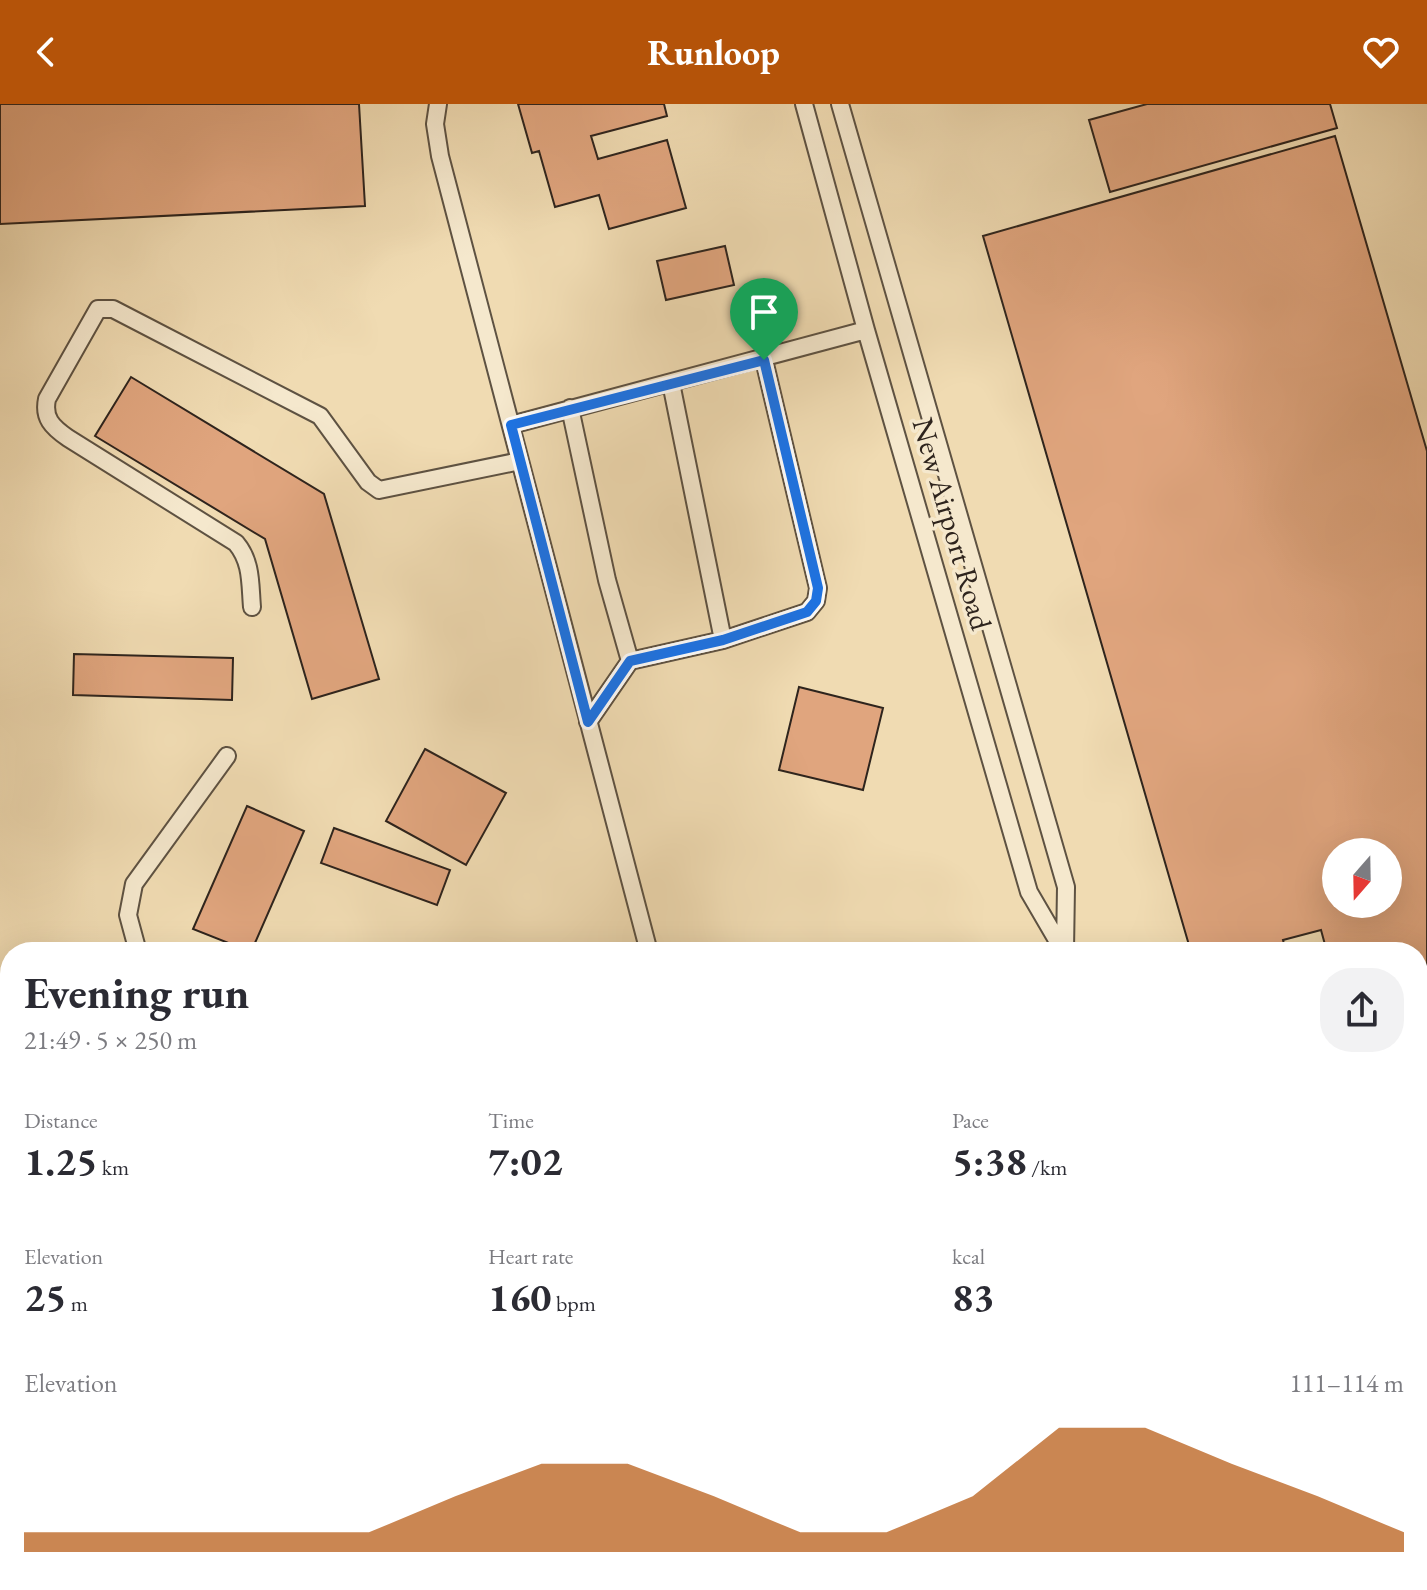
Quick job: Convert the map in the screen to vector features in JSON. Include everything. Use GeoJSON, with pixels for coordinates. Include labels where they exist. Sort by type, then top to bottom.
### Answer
{"type":"FeatureCollection","features":[{"type":"Feature","properties":{"kind":"lane"},"geometry":{"type":"LineString","coordinates":[[438,104],[435,124],[440,156],[646,942]]}},
{"type":"Feature","properties":{"kind":"lane","name":"New Airport Road"},"geometry":{"type":"LineString","coordinates":[[804,104],[866,330],[1029,892],[1058,942]]}},
{"type":"Feature","properties":{"kind":"lane","name":"New Airport Road"},"geometry":{"type":"LineString","coordinates":[[840,104],[1066,887],[1064,942]]}},
{"type":"Feature","properties":{"kind":"lane"},"geometry":{"type":"LineString","coordinates":[[252,607],[249,569],[236,543],[68,438],[48,421],[44,412],[47,399],[98,309],[113,309],[320,416],[368,482],[379,490],[520,461]]}},
{"type":"Feature","properties":{"kind":"lane"},"geometry":{"type":"LineString","coordinates":[[511,425],[764,360],[866,330]]}},
{"type":"Feature","properties":{"kind":"lane"},"geometry":{"type":"LineString","coordinates":[[588,722],[630,661],[723,640],[807,612],[816,601],[818,588],[764,360]]}},
{"type":"Feature","properties":{"kind":"lane"},"geometry":{"type":"LineString","coordinates":[[671,383],[723,640]]}},
{"type":"Feature","properties":{"kind":"lane"},"geometry":{"type":"LineString","coordinates":[[570,408],[607,580],[630,661]]}},
{"type":"Feature","properties":{"kind":"lane"},"geometry":{"type":"LineString","coordinates":[[135,942],[128,915],[134,884],[227,756]]}},
{"type":"Feature","properties":{"kind":"building"},"geometry":{"type":"Polygon","coordinates":[[[0,104],[359,104],[365,206],[0,224],[0,104]]]}},
{"type":"Feature","properties":{"kind":"building"},"geometry":{"type":"Polygon","coordinates":[[[518,104],[664,104],[667,116],[591,136],[598,159],[667,140],[686,208],[609,229],[599,195],[555,207],[539,151],[532,153],[518,104]]]}},
{"type":"Feature","properties":{"kind":"building"},"geometry":{"type":"Polygon","coordinates":[[[1147,104],[1330,104],[1337,128],[1110,192],[1089,120],[1147,104]]]}},
{"type":"Feature","properties":{"kind":"building"},"geometry":{"type":"Polygon","coordinates":[[[1335,136],[1427,451],[1427,942],[1324,942],[1321,930],[1284,942],[1188,942],[983,236],[1335,136]]]}},
{"type":"Feature","properties":{"kind":"building"},"geometry":{"type":"Polygon","coordinates":[[[725,246],[734,285],[666,300],[657,261],[725,246]]]}},
{"type":"Feature","properties":{"kind":"building"},"geometry":{"type":"Polygon","coordinates":[[[131,377],[324,494],[379,679],[312,699],[265,539],[95,436],[131,377]]]}},
{"type":"Feature","properties":{"kind":"building"},"geometry":{"type":"Polygon","coordinates":[[[74,654],[233,658],[232,700],[73,695],[74,654]]]}},
{"type":"Feature","properties":{"kind":"building"},"geometry":{"type":"Polygon","coordinates":[[[799,687],[883,708],[863,790],[779,770],[799,687]]]}},
{"type":"Feature","properties":{"kind":"building"},"geometry":{"type":"Polygon","coordinates":[[[425,749],[506,793],[466,865],[386,821],[425,749]]]}},
{"type":"Feature","properties":{"kind":"building"},"geometry":{"type":"Polygon","coordinates":[[[247,806],[304,831],[255,942],[226,942],[193,929],[247,806]]]}},
{"type":"Feature","properties":{"kind":"building"},"geometry":{"type":"Polygon","coordinates":[[[334,828],[450,870],[437,905],[321,863],[334,828]]]}},
{"type":"Feature","properties":{"kind":"route"},"geometry":{"type":"LineString","coordinates":[[764,360],[818,588],[816,601],[807,612],[723,640],[630,661],[588,722],[511,425],[764,360]]}}]}
